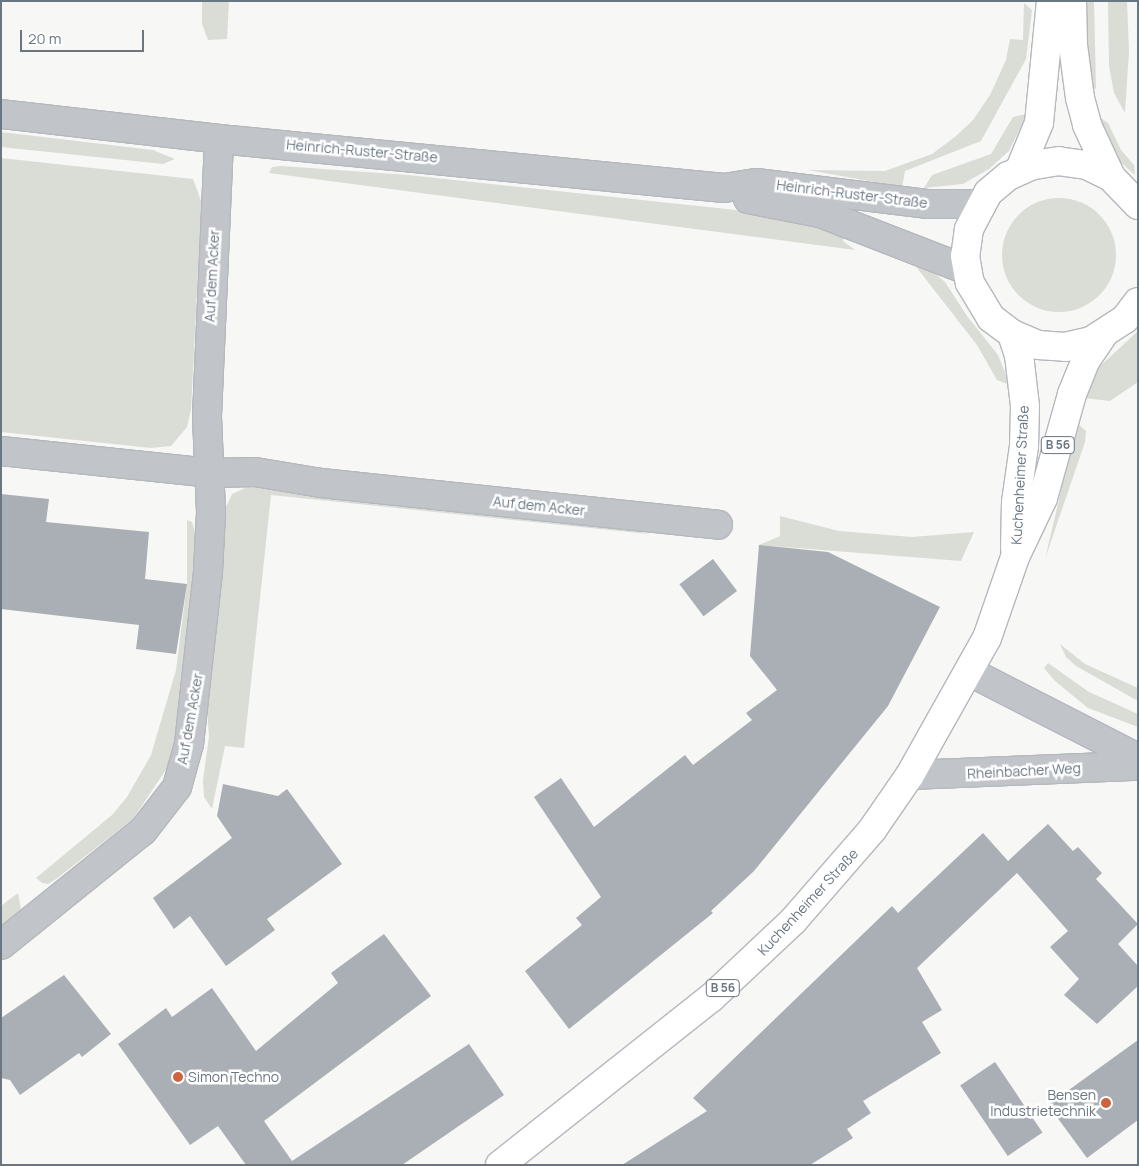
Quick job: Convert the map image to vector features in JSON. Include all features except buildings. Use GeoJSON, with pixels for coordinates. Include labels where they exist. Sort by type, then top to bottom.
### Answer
{"type":"FeatureCollection","features":[{"type":"Feature","properties":{"kind":"main road"},"geometry":{"type":"LineString","coordinates":[[1020,169],[1039,123],[1051,1]]}},
{"type":"Feature","properties":{"kind":"main road"},"geometry":{"type":"LineString","coordinates":[[1072,1],[1073,45],[1080,98],[1087,124],[1111,176],[1138,205]]}},
{"type":"Feature","properties":{"kind":"main road"},"geometry":{"type":"LineString","coordinates":[[1111,176],[1086,165],[1059,161],[1020,169],[998,184],[980,204],[969,229],[967,270],[982,307],[1012,334],[1038,345],[1065,347],[1103,335],[1125,319],[1138,302]]}},
{"type":"Feature","properties":{"kind":"main road","name":"Kuchenheimer Straße"},"geometry":{"type":"LineString","coordinates":[[1012,334],[1019,355],[1025,406],[1024,446],[1016,502],[1015,558]]}},
{"type":"Feature","properties":{"kind":"main road","name":"Kuchenheimer Straße"},"geometry":{"type":"LineString","coordinates":[[500,1165],[633,1062],[759,955],[830,882],[872,830],[910,775],[970,672],[998,614],[1015,558],[1043,498],[1077,379],[1103,335]]}},
{"type":"Feature","properties":{"kind":"street","name":"Heinrich-Ruster-Straße"},"geometry":{"type":"LineString","coordinates":[[1,114],[219,139],[724,188],[756,183],[918,203],[980,204]]}},
{"type":"Feature","properties":{"kind":"street","name":"Auf dem Acker"},"geometry":{"type":"LineString","coordinates":[[1,945],[144,831],[177,787],[189,744],[202,644],[208,572],[210,473],[208,396],[219,139]]}},
{"type":"Feature","properties":{"kind":"street","name":"Heinrich-Ruster-Straße"},"geometry":{"type":"LineString","coordinates":[[724,188],[753,201],[820,213],[967,270]]}},
{"type":"Feature","properties":{"kind":"street","name":"Auf dem Acker"},"geometry":{"type":"LineString","coordinates":[[1,451],[210,473],[255,472],[321,483],[718,525]]}},
{"type":"Feature","properties":{"kind":"street"},"geometry":{"type":"LineString","coordinates":[[970,672],[1138,758]]}},
{"type":"Feature","properties":{"kind":"street","name":"Rheinbacher Weg"},"geometry":{"type":"LineString","coordinates":[[910,775],[1138,766]]}},
{"type":"Feature","properties":{"kind":"shaded area"},"geometry":{"type":"Polygon","coordinates":[[[202,1],[229,1],[227,39],[208,40],[202,24],[202,1]]]}},
{"type":"Feature","properties":{"kind":"shaded area"},"geometry":{"type":"Polygon","coordinates":[[[1085,1],[1094,1],[1096,88],[1092,92],[1086,57],[1085,1]]]}},
{"type":"Feature","properties":{"kind":"shaded area"},"geometry":{"type":"Polygon","coordinates":[[[1108,1],[1127,1],[1129,51],[1125,113],[1114,93],[1109,66],[1108,1]]]}},
{"type":"Feature","properties":{"kind":"shaded area"},"geometry":{"type":"Polygon","coordinates":[[[1024,3],[1032,10],[1026,59],[981,141],[905,171],[902,187],[808,170],[885,171],[932,154],[955,137],[973,120],[990,95],[1006,60],[1010,39],[1023,40],[1024,3]]]}},
{"type":"Feature","properties":{"kind":"shaded area"},"geometry":{"type":"Polygon","coordinates":[[[1027,114],[1009,151],[989,169],[963,184],[924,188],[932,175],[991,154],[1013,117],[1027,114]]]}},
{"type":"Feature","properties":{"kind":"shaded area"},"geometry":{"type":"Polygon","coordinates":[[[1098,116],[1108,123],[1121,150],[1134,165],[1135,175],[1117,159],[1098,116]]]}},
{"type":"Feature","properties":{"kind":"shaded area"},"geometry":{"type":"Polygon","coordinates":[[[1,132],[153,150],[175,159],[163,164],[1,147],[1,132]]]}},
{"type":"Feature","properties":{"kind":"shaded area"},"geometry":{"type":"Polygon","coordinates":[[[1,158],[193,179],[201,201],[201,213],[191,410],[187,427],[171,446],[151,448],[1,432],[1,158]]]}},
{"type":"Feature","properties":{"kind":"shaded area"},"geometry":{"type":"Polygon","coordinates":[[[281,166],[408,175],[773,214],[845,233],[843,241],[855,250],[269,173],[272,167],[281,166]]]}},
{"type":"Feature","properties":{"kind":"shaded area"},"geometry":{"type":"Polygon","coordinates":[[[1059,198],[1081,202],[1099,215],[1112,233],[1116,255],[1112,277],[1099,295],[1081,308],[1059,312],[1037,308],[1019,295],[1006,277],[1002,255],[1006,233],[1019,215],[1037,202],[1059,198]]]}},
{"type":"Feature","properties":{"kind":"shaded area"},"geometry":{"type":"Polygon","coordinates":[[[914,264],[925,265],[945,282],[967,316],[998,355],[1010,385],[997,380],[977,345],[914,264]]]}},
{"type":"Feature","properties":{"kind":"shaded area"},"geometry":{"type":"Polygon","coordinates":[[[1138,331],[1138,382],[1110,401],[1084,398],[1098,368],[1138,331]]]}},
{"type":"Feature","properties":{"kind":"shaded area"},"geometry":{"type":"Polygon","coordinates":[[[1077,423],[1086,431],[1085,442],[1045,559],[1077,423]]]}},
{"type":"Feature","properties":{"kind":"shaded area"},"geometry":{"type":"Polygon","coordinates":[[[254,484],[610,523],[648,534],[271,495],[244,748],[225,746],[212,809],[204,797],[203,781],[209,736],[206,697],[223,572],[223,513],[232,494],[254,484]]]}},
{"type":"Feature","properties":{"kind":"shaded area"},"geometry":{"type":"Polygon","coordinates":[[[780,516],[839,531],[912,537],[974,532],[961,561],[759,545],[780,536],[780,516]]]}},
{"type":"Feature","properties":{"kind":"shaded area"},"geometry":{"type":"Polygon","coordinates":[[[187,520],[192,522],[196,534],[197,567],[176,741],[167,768],[133,819],[56,879],[48,884],[42,883],[36,878],[112,815],[127,797],[151,755],[176,670],[187,584],[187,520]]]}},
{"type":"Feature","properties":{"kind":"shaded area"},"geometry":{"type":"Polygon","coordinates":[[[1060,644],[1085,664],[1138,688],[1138,701],[1076,666],[1066,657],[1060,644]]]}},
{"type":"Feature","properties":{"kind":"shaded area"},"geometry":{"type":"Polygon","coordinates":[[[1048,663],[1089,692],[1138,714],[1138,727],[1088,708],[1055,681],[1044,668],[1048,663]]]}},
{"type":"Feature","properties":{"kind":"shaded area"},"geometry":{"type":"Polygon","coordinates":[[[18,893],[21,909],[1,927],[1,906],[18,893]]]}},
{"type":"Feature","properties":{"kind":"place","name":"Simon Techno"},"geometry":{"type":"Point","coordinates":[178,1077]}},
{"type":"Feature","properties":{"kind":"place","name":"Bensen Industrietechnik"},"geometry":{"type":"Point","coordinates":[1106,1103]}}]}
